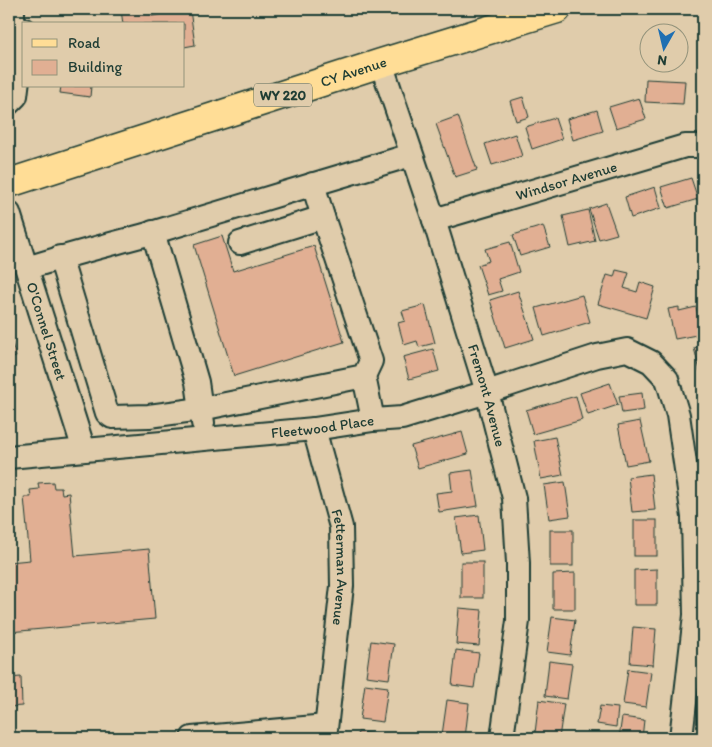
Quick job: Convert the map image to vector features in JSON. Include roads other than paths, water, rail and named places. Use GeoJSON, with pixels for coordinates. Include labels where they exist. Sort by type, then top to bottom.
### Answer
{"type":"FeatureCollection","features":[{"type":"Feature","properties":{"kind":"main road","name":"CY Avenue"},"geometry":{"type":"LineString","coordinates":[[9,183],[381,63],[557,9]]}},
{"type":"Feature","properties":{"kind":"street"},"geometry":{"type":"LineString","coordinates":[[13,9],[13,20],[22,30]]}},
{"type":"Feature","properties":{"kind":"street"},"geometry":{"type":"LineString","coordinates":[[25,22],[26,9]]}},
{"type":"Feature","properties":{"kind":"street"},"geometry":{"type":"LineString","coordinates":[[9,103],[16,96],[22,48]]}},
{"type":"Feature","properties":{"kind":"street","name":"Fremont Avenue"},"geometry":{"type":"LineString","coordinates":[[381,63],[434,220],[487,392],[514,498],[518,563],[518,621],[502,738]]}},
{"type":"Feature","properties":{"kind":"street","name":"Windsor Avenue"},"geometry":{"type":"LineString","coordinates":[[434,220],[685,146],[701,147]]}},
{"type":"Feature","properties":{"kind":"street"},"geometry":{"type":"LineString","coordinates":[[27,268],[411,155]]}},
{"type":"Feature","properties":{"kind":"street"},"geometry":{"type":"LineString","coordinates":[[313,184],[371,361],[364,376],[373,420]]}},
{"type":"Feature","properties":{"kind":"street","name":"O'Connel Street"},"geometry":{"type":"LineString","coordinates":[[9,213],[84,450]]}},
{"type":"Feature","properties":{"kind":"street"},"geometry":{"type":"LineString","coordinates":[[240,243],[323,217]]}},
{"type":"Feature","properties":{"kind":"street"},"geometry":{"type":"LineString","coordinates":[[153,232],[197,382],[205,439]]}},
{"type":"Feature","properties":{"kind":"street"},"geometry":{"type":"LineString","coordinates":[[60,257],[107,413],[112,417],[149,416],[201,409],[364,376]]}},
{"type":"Feature","properties":{"kind":"street","name":"Fleetwood Place"},"geometry":{"type":"LineString","coordinates":[[9,457],[314,430],[373,420],[402,418],[597,356],[627,350],[651,362],[667,379],[678,415],[693,517],[699,616]]}},
{"type":"Feature","properties":{"kind":"street","name":"Fetterman Avenue"},"geometry":{"type":"LineString","coordinates":[[314,430],[341,526],[342,586],[326,732]]}},
{"type":"Feature","properties":{"kind":"street"},"geometry":{"type":"LineString","coordinates":[[680,738],[699,616]]}},
{"type":"Feature","properties":{"kind":"street"},"geometry":{"type":"LineString","coordinates":[[192,738],[326,732]]}}]}
